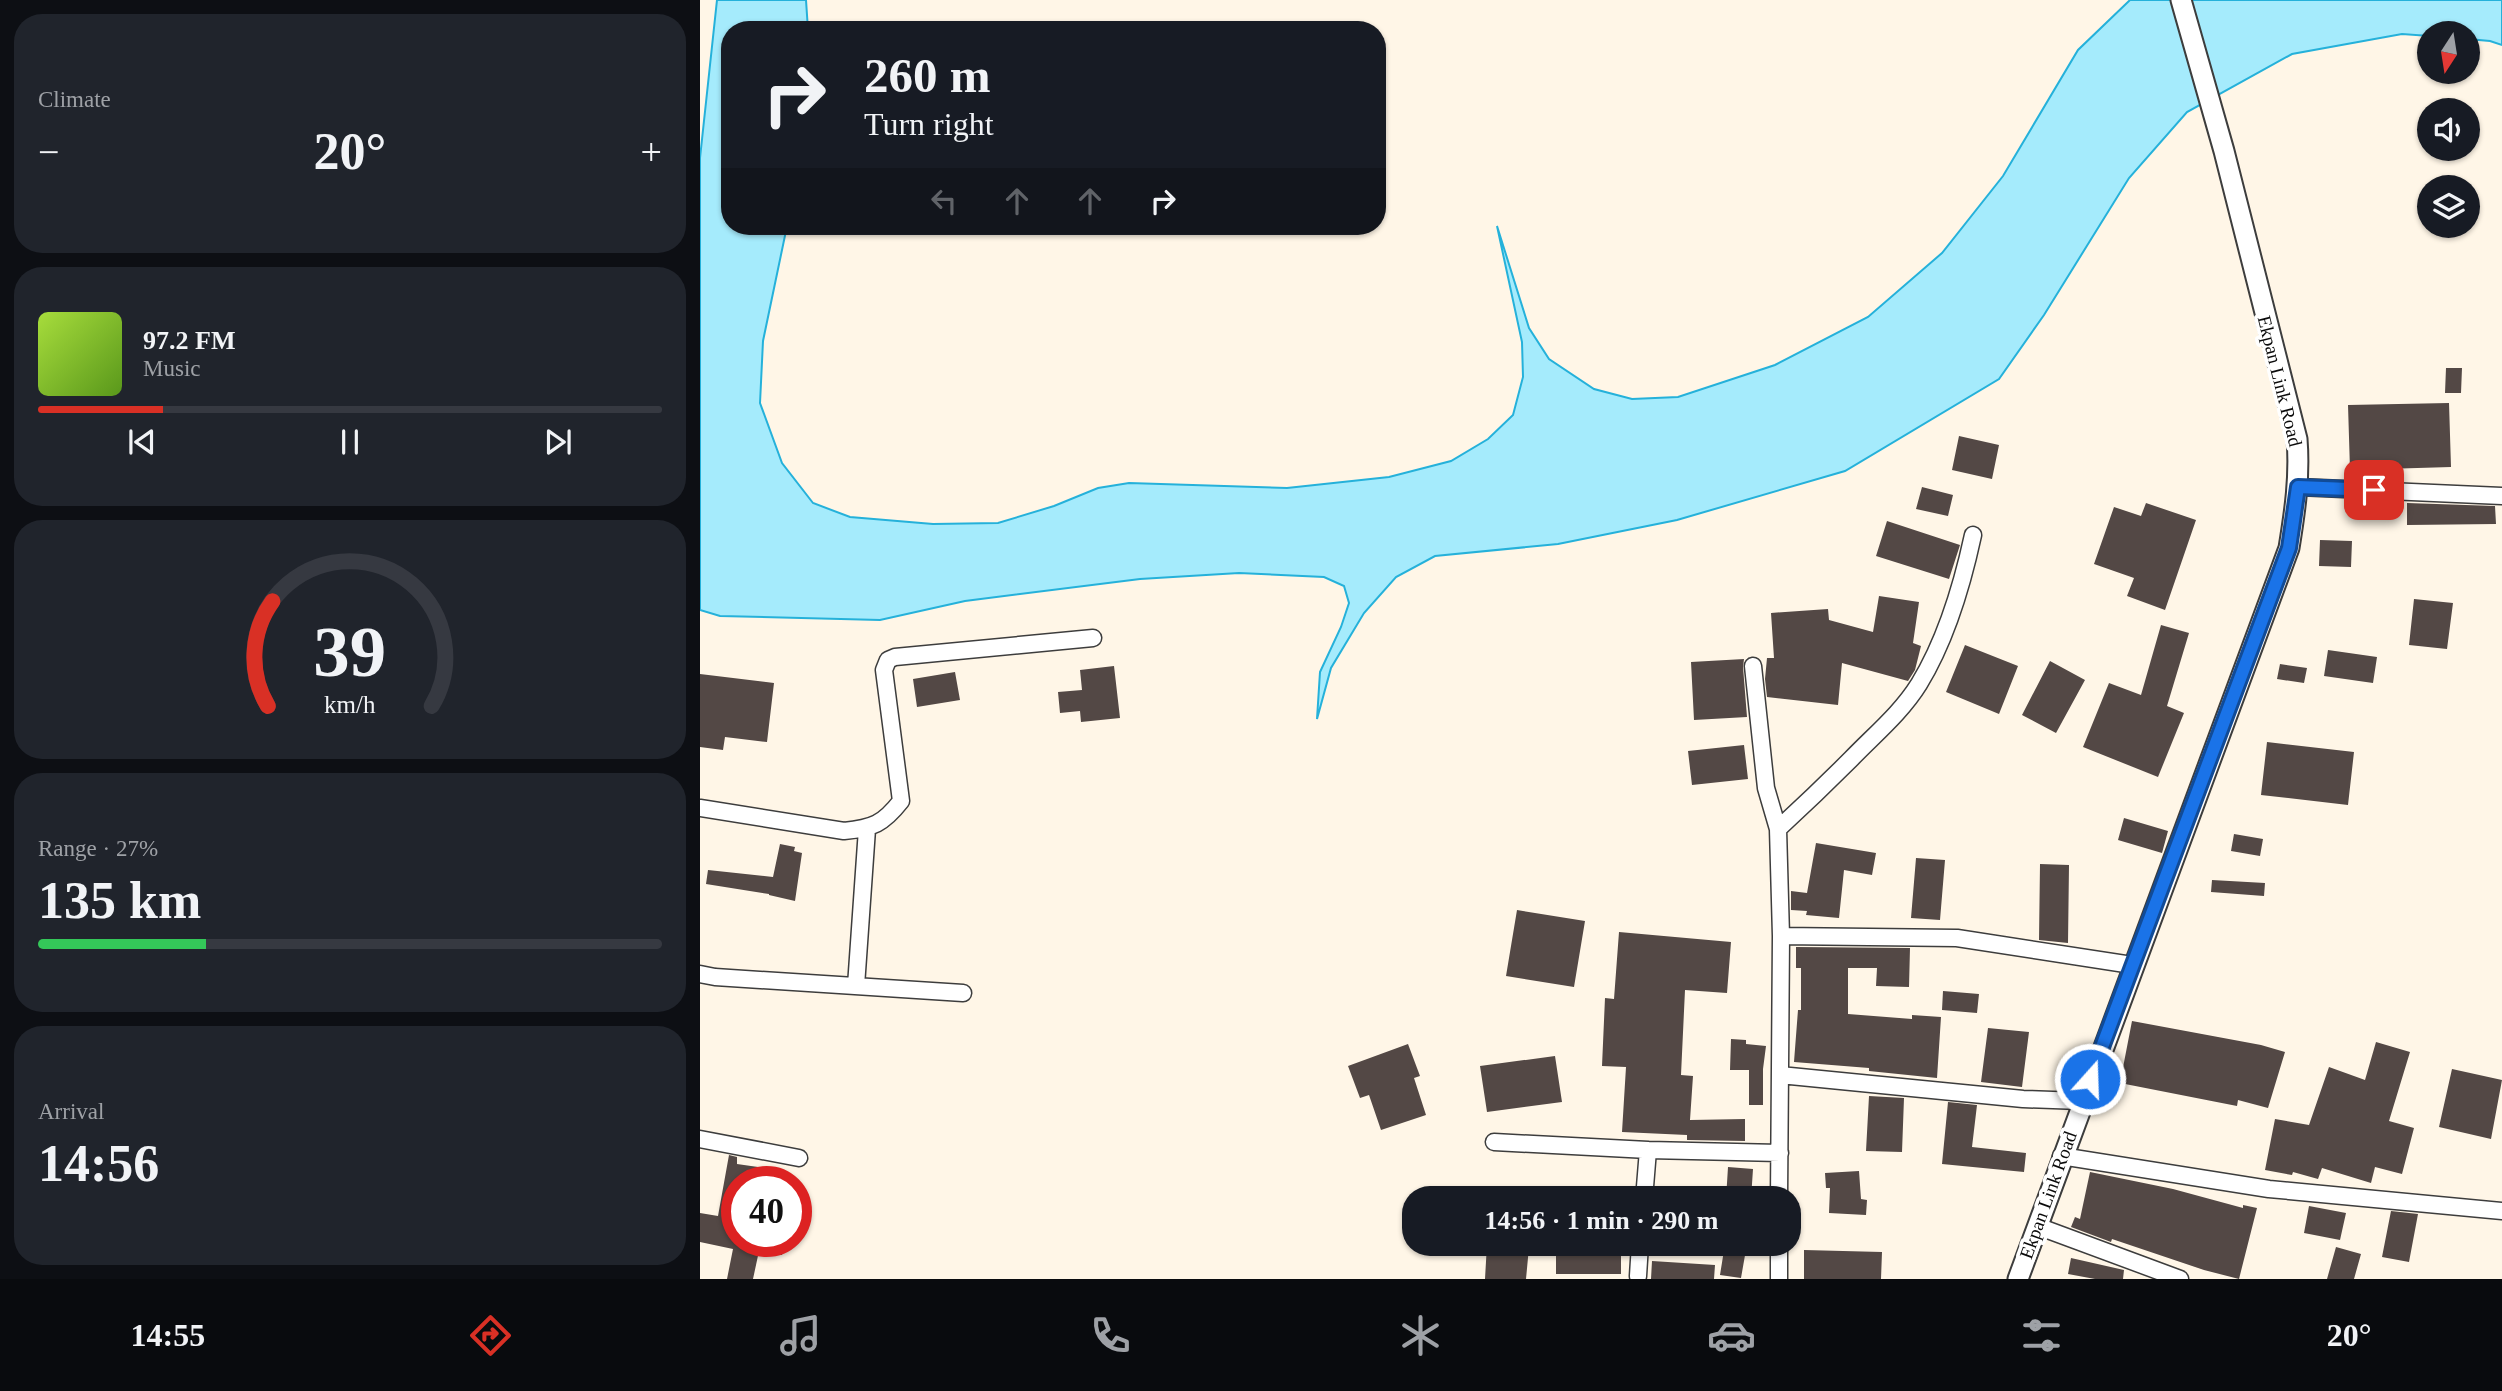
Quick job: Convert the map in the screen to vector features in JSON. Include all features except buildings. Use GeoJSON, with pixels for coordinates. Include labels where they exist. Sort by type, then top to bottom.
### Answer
{"type":"FeatureCollection","features":[{"type":"Feature","properties":{"kind":"street","name":"Ekpan Link Road"},"geometry":{"type":"LineString","coordinates":[[2018,1279],[2081,1101],[2289,548],[2298,487],[2297,439],[2224,151],[2181,0]]}},
{"type":"Feature","properties":{"kind":"street"},"geometry":{"type":"LineString","coordinates":[[2298,487],[2502,496]]}},
{"type":"Feature","properties":{"kind":"street"},"geometry":{"type":"LineString","coordinates":[[1778,829],[1824,788],[1884,727],[1917,688],[1940,644],[1973,535]]}},
{"type":"Feature","properties":{"kind":"street"},"geometry":{"type":"LineString","coordinates":[[700,808],[844,831],[867,829],[887,818],[901,801],[884,670],[888,660],[895,657],[1093,638]]}},
{"type":"Feature","properties":{"kind":"street"},"geometry":{"type":"LineString","coordinates":[[1753,666],[1766,788],[1778,829],[1781,936],[1779,1186]]}},
{"type":"Feature","properties":{"kind":"street"},"geometry":{"type":"LineString","coordinates":[[856,986],[867,829]]}},
{"type":"Feature","properties":{"kind":"street"},"geometry":{"type":"LineString","coordinates":[[1781,936],[1957,938],[2132,965]]}},
{"type":"Feature","properties":{"kind":"street"},"geometry":{"type":"LineString","coordinates":[[700,974],[963,993]]}},
{"type":"Feature","properties":{"kind":"street"},"geometry":{"type":"LineString","coordinates":[[1780,1075],[2023,1099],[2081,1101]]}},
{"type":"Feature","properties":{"kind":"street"},"geometry":{"type":"LineString","coordinates":[[700,1139],[799,1158]]}},
{"type":"Feature","properties":{"kind":"street"},"geometry":{"type":"LineString","coordinates":[[1494,1142],[1780,1153]]}},
{"type":"Feature","properties":{"kind":"street"},"geometry":{"type":"LineString","coordinates":[[1645,1186],[1648,1150]]}},
{"type":"Feature","properties":{"kind":"street"},"geometry":{"type":"LineString","coordinates":[[2061,1156],[2269,1189],[2502,1211]]}},
{"type":"Feature","properties":{"kind":"street"},"geometry":{"type":"LineString","coordinates":[[2037,1226],[2180,1279]]}},
{"type":"Feature","properties":{"kind":"street"},"geometry":{"type":"LineString","coordinates":[[1638,1276],[1639,1256]]}},
{"type":"Feature","properties":{"kind":"street"},"geometry":{"type":"LineString","coordinates":[[1779,1256],[1779,1279]]}},
{"type":"Feature","properties":{"kind":"water"},"geometry":{"type":"Polygon","coordinates":[[[717,0],[806,0],[807,21],[721,21],[721,235],[785,235],[763,341],[760,403],[782,463],[813,503],[850,517],[933,524],[998,523],[1054,506],[1098,488],[1129,483],[1287,488],[1389,477],[1451,461],[1488,439],[1513,415],[1523,377],[1522,342],[1497,226],[1529,328],[1549,359],[1594,389],[1632,399],[1678,397],[1775,365],[1868,317],[1942,253],[2003,176],[2078,50],[2130,0],[2502,0],[2502,45],[2480,40],[2480,21],[2417,21],[2417,35],[2402,34],[2292,54],[2187,112],[2129,178],[2044,315],[1999,379],[1845,471],[1677,520],[1558,544],[1435,556],[1396,577],[1364,613],[1331,668],[1317,719],[1320,672],[1349,603],[1344,586],[1324,577],[1239,573],[1140,579],[965,601],[880,620],[720,616],[700,610],[700,158],[717,0]]]}},
{"type":"Feature","properties":{"kind":"route"},"geometry":{"type":"LineString","coordinates":[[2090,1079],[2289,548],[2298,487],[2374,490]]}}]}
